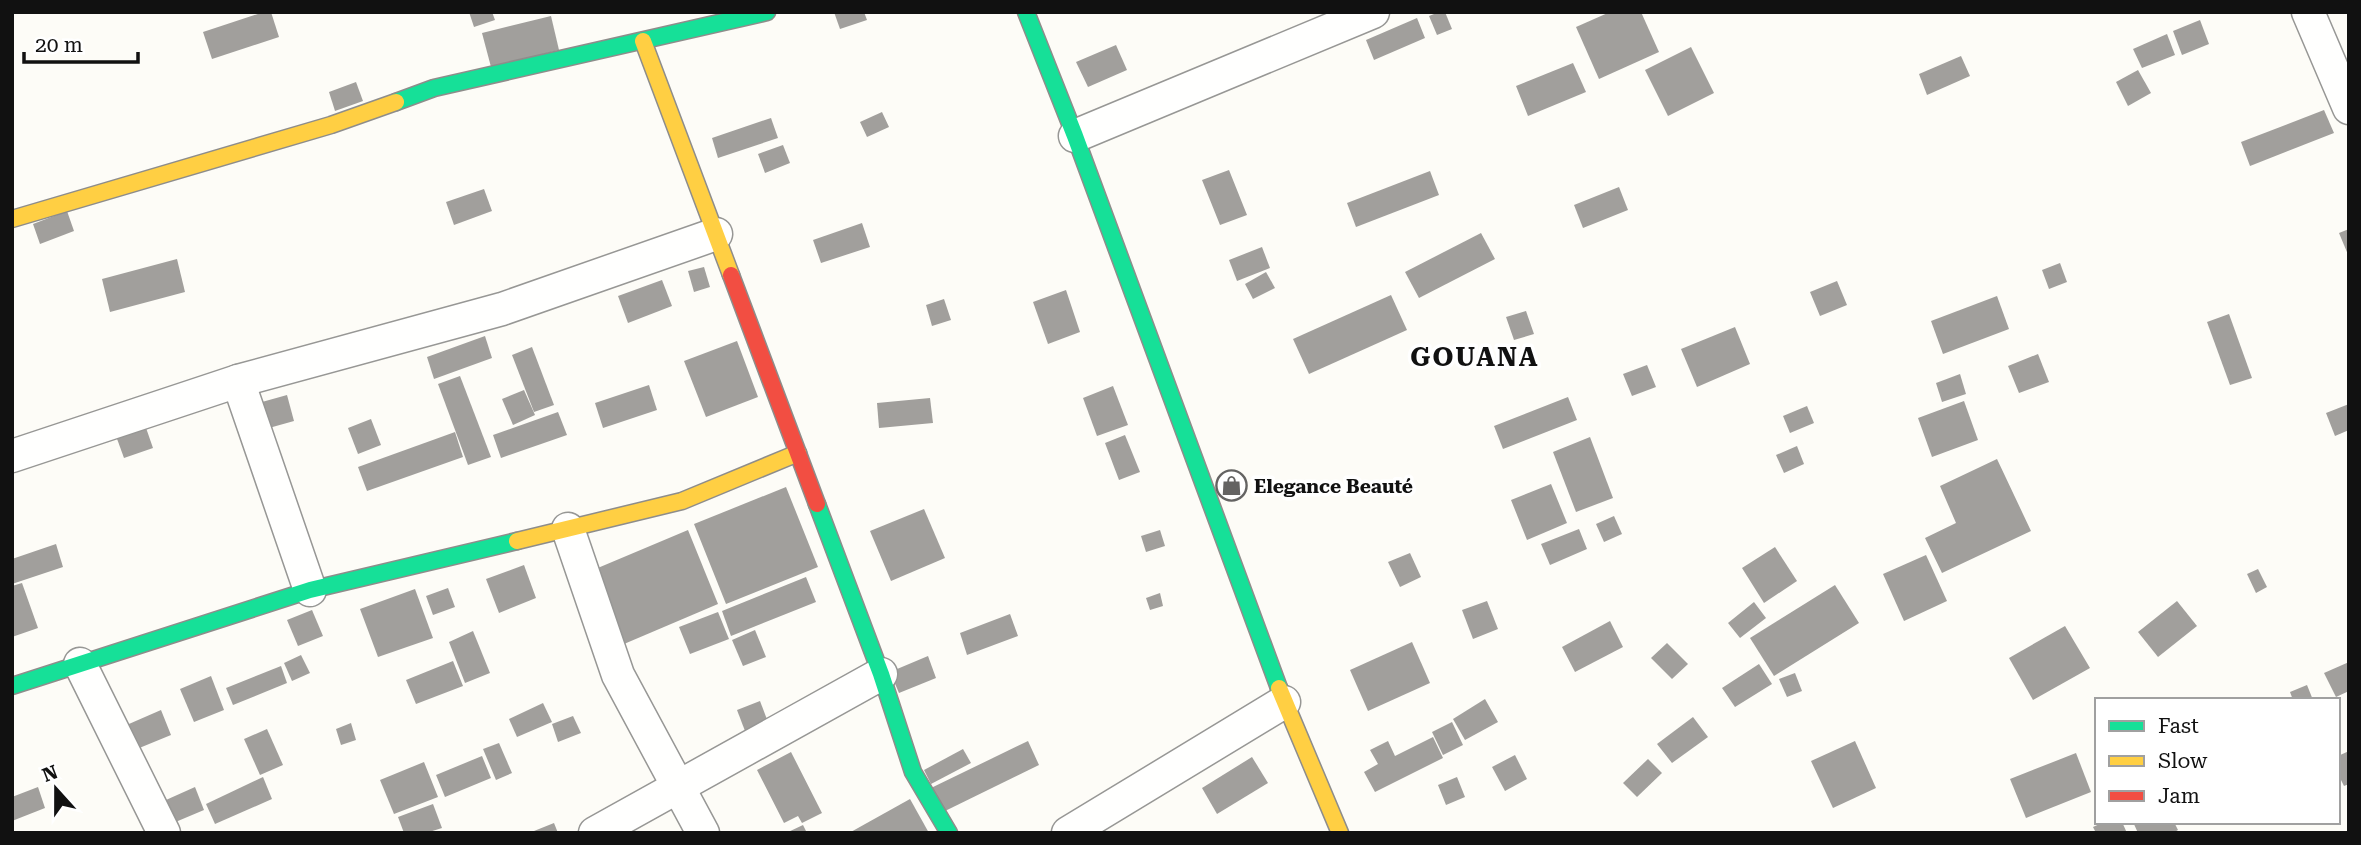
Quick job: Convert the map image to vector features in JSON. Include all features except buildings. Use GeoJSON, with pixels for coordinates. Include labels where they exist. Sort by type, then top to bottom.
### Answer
{"type":"FeatureCollection","features":[{"type":"Feature","properties":{"kind":"street"},"geometry":{"type":"LineString","coordinates":[[12,219],[331,125],[434,88],[767,12]]}},
{"type":"Feature","properties":{"kind":"street"},"geometry":{"type":"LineString","coordinates":[[1026,12],[1075,136],[1284,702],[1340,833]]}},
{"type":"Feature","properties":{"kind":"street"},"geometry":{"type":"LineString","coordinates":[[1075,136],[1373,12]]}},
{"type":"Feature","properties":{"kind":"street"},"geometry":{"type":"LineString","coordinates":[[2308,12],[2349,108]]}},
{"type":"Feature","properties":{"kind":"street"},"geometry":{"type":"LineString","coordinates":[[643,41],[881,674],[913,772],[949,833]]}},
{"type":"Feature","properties":{"kind":"street"},"geometry":{"type":"LineString","coordinates":[[12,456],[238,381],[502,309],[716,234]]}},
{"type":"Feature","properties":{"kind":"street"},"geometry":{"type":"LineString","coordinates":[[238,381],[310,590]]}},
{"type":"Feature","properties":{"kind":"street"},"geometry":{"type":"LineString","coordinates":[[12,686],[310,590],[682,501],[798,453]]}},
{"type":"Feature","properties":{"kind":"street"},"geometry":{"type":"LineString","coordinates":[[568,529],[618,675],[703,833]]}},
{"type":"Feature","properties":{"kind":"street"},"geometry":{"type":"LineString","coordinates":[[80,664],[164,833]]}},
{"type":"Feature","properties":{"kind":"street"},"geometry":{"type":"LineString","coordinates":[[595,833],[881,674]]}},
{"type":"Feature","properties":{"kind":"street"},"geometry":{"type":"LineString","coordinates":[[1068,833],[1284,702]]}},
{"type":"Feature","properties":{"kind":"traffic: fast"},"geometry":{"type":"LineString","coordinates":[[396,102],[434,88],[767,12]]}},
{"type":"Feature","properties":{"kind":"traffic: fast"},"geometry":{"type":"LineString","coordinates":[[1026,12],[1075,136],[1279,688]]}},
{"type":"Feature","properties":{"kind":"traffic: fast"},"geometry":{"type":"LineString","coordinates":[[817,504],[881,674],[913,772],[949,833]]}},
{"type":"Feature","properties":{"kind":"traffic: fast"},"geometry":{"type":"LineString","coordinates":[[12,686],[310,590],[517,541]]}},
{"type":"Feature","properties":{"kind":"traffic: slow"},"geometry":{"type":"LineString","coordinates":[[643,41],[731,275]]}},
{"type":"Feature","properties":{"kind":"traffic: slow"},"geometry":{"type":"LineString","coordinates":[[12,219],[331,125],[396,102]]}},
{"type":"Feature","properties":{"kind":"traffic: slow"},"geometry":{"type":"LineString","coordinates":[[517,541],[682,501],[798,453]]}},
{"type":"Feature","properties":{"kind":"traffic: slow"},"geometry":{"type":"LineString","coordinates":[[1279,688],[1340,833]]}},
{"type":"Feature","properties":{"kind":"traffic: jam"},"geometry":{"type":"LineString","coordinates":[[731,275],[817,504]]}},
{"type":"Feature","properties":{"kind":"place","name":"Elegance Beauté"},"geometry":{"type":"Point","coordinates":[1231,486]}},
{"type":"Feature","properties":{"kind":"district","name":"GOUANA"},"geometry":{"type":"Point","coordinates":[1475,357]}}]}
